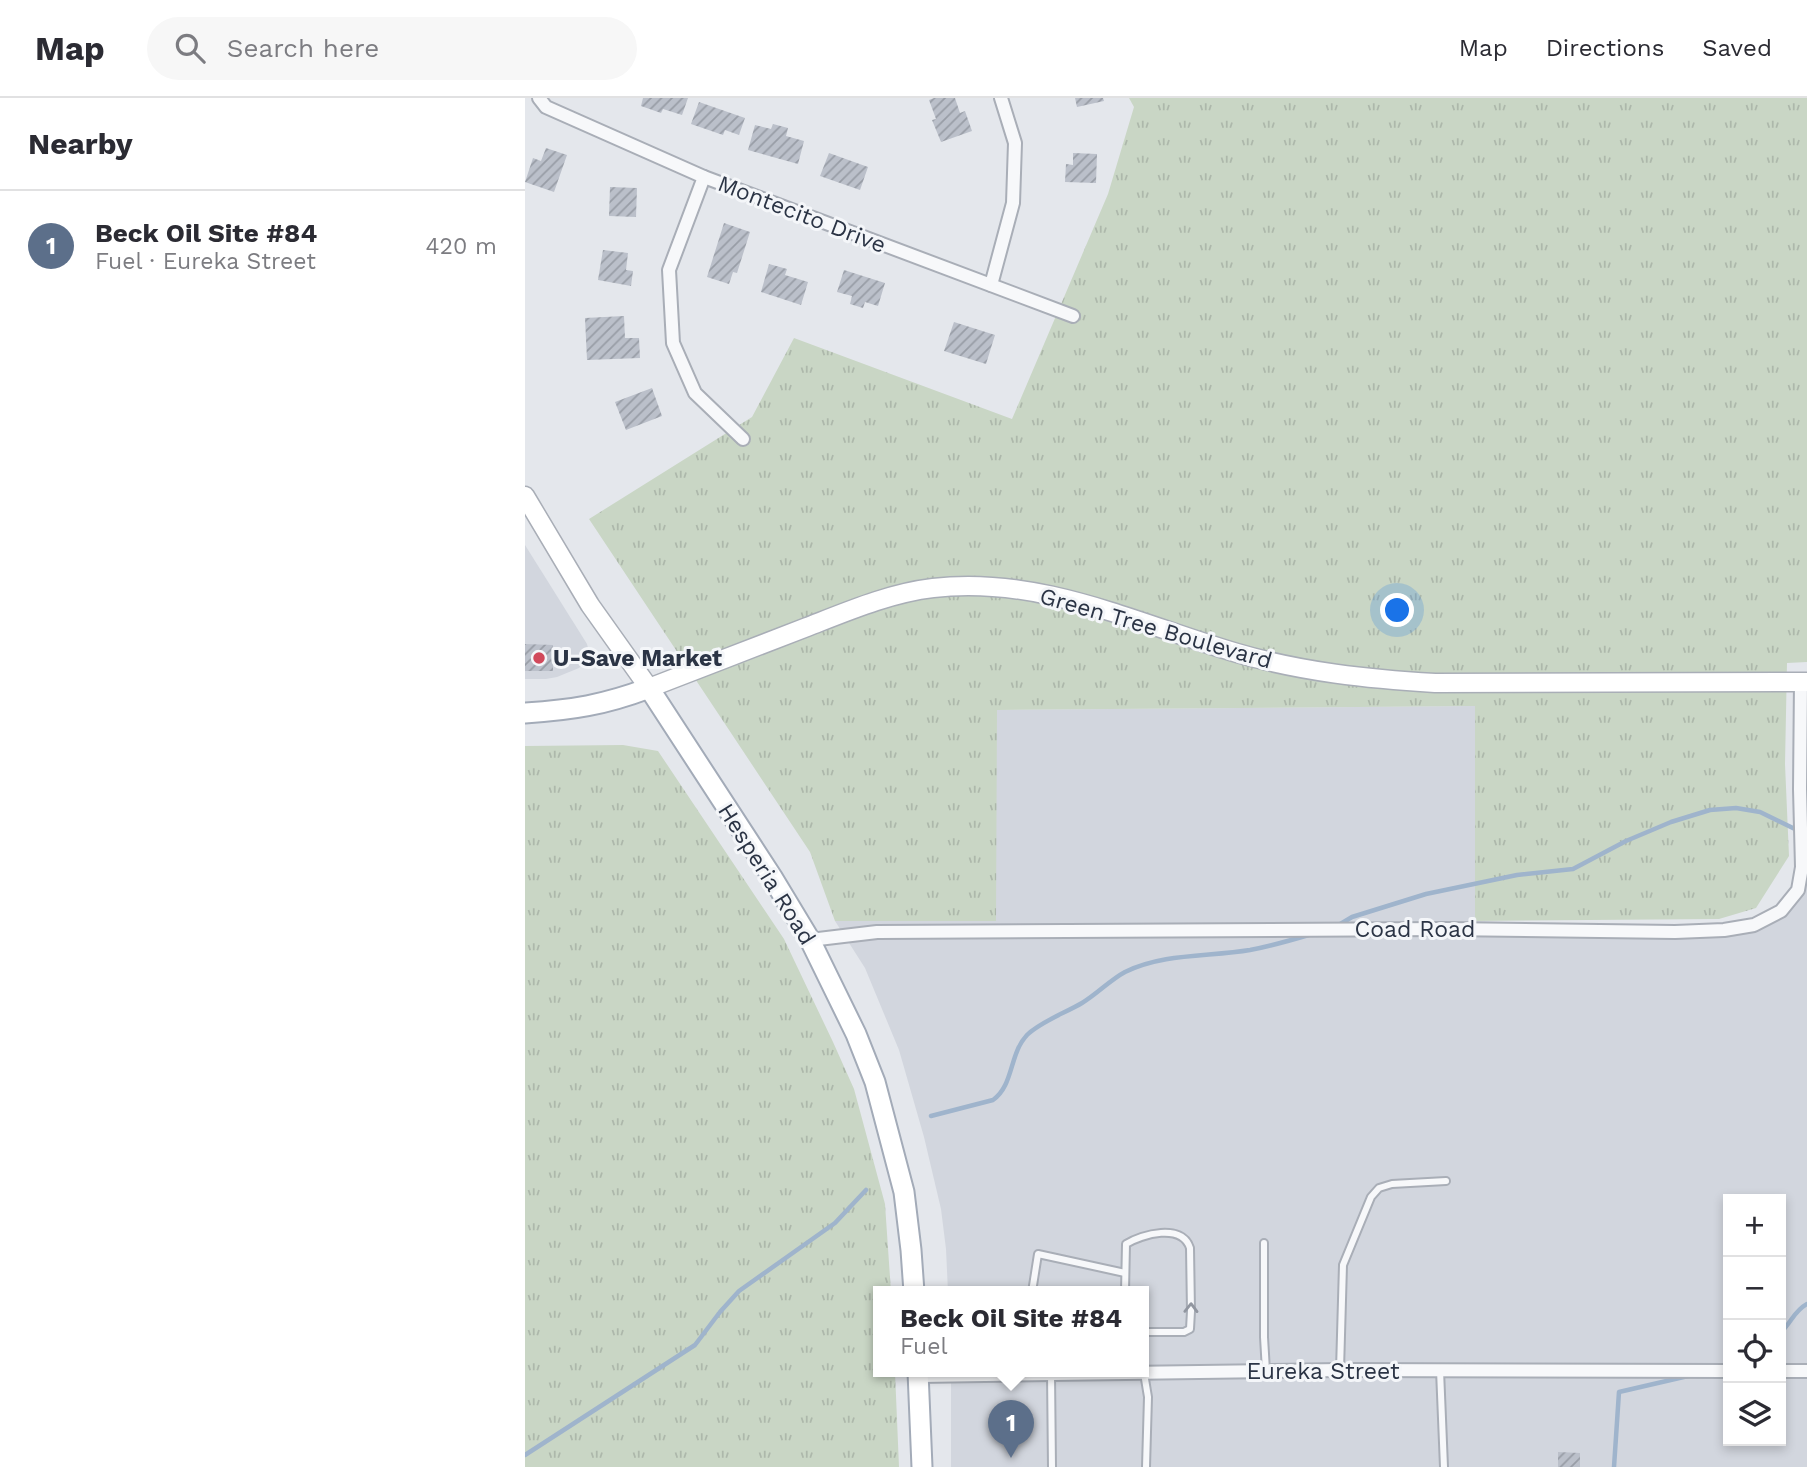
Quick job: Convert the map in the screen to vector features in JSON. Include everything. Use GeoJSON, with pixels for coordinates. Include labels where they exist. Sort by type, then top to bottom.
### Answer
{"type":"FeatureCollection","features":[{"type":"Feature","properties":{"kind":"main road","name":"Hesperia Road"},"geometry":{"type":"LineString","coordinates":[[525,496],[590,605],[649,688],[810,940],[856,1034],[875,1082],[904,1192],[914,1286]]}},
{"type":"Feature","properties":{"kind":"main road","name":"Green Tree Boulevard"},"geometry":{"type":"LineString","coordinates":[[525,713],[573,710],[614,701],[860,607],[906,592],[961,586],[1030,592],[1100,608],[1238,653],[1307,669],[1378,680],[1436,683],[1804,682]]}},
{"type":"Feature","properties":{"kind":"main road"},"geometry":{"type":"LineString","coordinates":[[918,1377],[922,1467]]}},
{"type":"Feature","properties":{"kind":"street","name":"Montecito Drive"},"geometry":{"type":"LineString","coordinates":[[539,98],[546,107],[704,177],[1073,316]]}},
{"type":"Feature","properties":{"kind":"street"},"geometry":{"type":"LineString","coordinates":[[991,285],[1013,204],[1015,143],[1001,98]]}},
{"type":"Feature","properties":{"kind":"street"},"geometry":{"type":"LineString","coordinates":[[704,177],[669,271],[673,343],[695,393],[743,439]]}},
{"type":"Feature","properties":{"kind":"street","name":"Coad Road"},"geometry":{"type":"LineString","coordinates":[[810,940],[877,932],[1444,929],[1675,932],[1724,930],[1754,925],[1781,911],[1798,890],[1802,867],[1800,789],[1804,682]]}},
{"type":"Feature","properties":{"kind":"street","name":"Eureka Street"},"geometry":{"type":"LineString","coordinates":[[1149,1373],[1340,1370],[1723,1371]]}},
{"type":"Feature","properties":{"kind":"street"},"geometry":{"type":"LineString","coordinates":[[1786,1371],[1807,1371]]}},
{"type":"Feature","properties":{"kind":"lane"},"geometry":{"type":"LineString","coordinates":[[1340,1370],[1343,1265],[1371,1197],[1379,1188],[1392,1184],[1446,1181]]}},
{"type":"Feature","properties":{"kind":"lane"},"geometry":{"type":"LineString","coordinates":[[1125,1286],[1126,1244],[1152,1234],[1173,1234],[1187,1239],[1190,1329],[1184,1332],[1149,1332]]}},
{"type":"Feature","properties":{"kind":"lane"},"geometry":{"type":"LineString","coordinates":[[1264,1243],[1266,1371]]}},
{"type":"Feature","properties":{"kind":"lane"},"geometry":{"type":"LineString","coordinates":[[1033,1286],[1038,1254],[1125,1273]]}},
{"type":"Feature","properties":{"kind":"lane"},"geometry":{"type":"LineString","coordinates":[[1440,1370],[1444,1467]]}},
{"type":"Feature","properties":{"kind":"lane"},"geometry":{"type":"LineString","coordinates":[[1051,1377],[1052,1467]]}},
{"type":"Feature","properties":{"kind":"lane"},"geometry":{"type":"LineString","coordinates":[[1144,1377],[1148,1397],[1146,1467]]}},
{"type":"Feature","properties":{"kind":"shaded area"},"geometry":{"type":"Polygon","coordinates":[[[525,545],[587,644],[589,652],[588,658],[579,668],[557,677],[525,679],[525,545]]]}},
{"type":"Feature","properties":{"kind":"shaded area"},"geometry":{"type":"Polygon","coordinates":[[[1476,706],[1475,921],[1724,930],[1754,925],[1798,890],[1800,742],[1807,723],[1807,1467],[951,1467],[951,1377],[1149,1377],[1149,1286],[948,1286],[941,1209],[899,1050],[865,968],[835,921],[996,921],[996,710],[1476,706]]]}},
{"type":"Feature","properties":{"kind":"green space"},"geometry":{"type":"Polygon","coordinates":[[[1129,98],[1807,98],[1807,662],[1787,663],[1785,764],[1789,856],[1756,908],[1719,919],[1475,921],[1475,706],[997,710],[996,921],[835,921],[810,852],[589,519],[752,417],[794,338],[1012,419],[1108,194],[1134,107],[1129,98]]]}},
{"type":"Feature","properties":{"kind":"green space"},"geometry":{"type":"Polygon","coordinates":[[[623,745],[658,751],[784,939],[854,1089],[885,1204],[891,1286],[873,1286],[873,1377],[895,1377],[899,1467],[525,1467],[525,746],[623,745]]]}},
{"type":"Feature","properties":{"kind":"building"},"geometry":{"type":"Polygon","coordinates":[[[643,98],[688,98],[682,115],[663,109],[661,113],[641,106],[643,98]]]}},
{"type":"Feature","properties":{"kind":"building"},"geometry":{"type":"Polygon","coordinates":[[[955,98],[960,113],[965,111],[972,131],[941,142],[932,120],[936,119],[929,100],[955,98]]]}},
{"type":"Feature","properties":{"kind":"building"},"geometry":{"type":"Polygon","coordinates":[[[1075,98],[1103,98],[1104,101],[1077,107],[1075,98]]]}},
{"type":"Feature","properties":{"kind":"building"},"geometry":{"type":"Polygon","coordinates":[[[699,102],[745,118],[739,135],[725,130],[723,135],[691,124],[699,102]]]}},
{"type":"Feature","properties":{"kind":"building"},"geometry":{"type":"Polygon","coordinates":[[[773,124],[788,128],[786,136],[804,141],[798,164],[748,150],[755,125],[771,129],[773,124]]]}},
{"type":"Feature","properties":{"kind":"building"},"geometry":{"type":"Polygon","coordinates":[[[546,148],[567,155],[554,192],[525,182],[533,158],[541,161],[546,148]]]}},
{"type":"Feature","properties":{"kind":"building"},"geometry":{"type":"Polygon","coordinates":[[[829,153],[868,167],[860,190],[820,176],[829,153]]]}},
{"type":"Feature","properties":{"kind":"building"},"geometry":{"type":"Polygon","coordinates":[[[1073,153],[1097,154],[1096,183],[1065,182],[1066,164],[1073,165],[1073,153]]]}},
{"type":"Feature","properties":{"kind":"building"},"geometry":{"type":"Polygon","coordinates":[[[610,187],[637,188],[636,217],[609,216],[610,187]]]}},
{"type":"Feature","properties":{"kind":"building"},"geometry":{"type":"Polygon","coordinates":[[[724,223],[750,232],[737,273],[733,272],[729,284],[707,277],[724,223]]]}},
{"type":"Feature","properties":{"kind":"building"},"geometry":{"type":"Polygon","coordinates":[[[603,250],[628,253],[626,270],[633,271],[631,286],[598,280],[603,250]]]}},
{"type":"Feature","properties":{"kind":"building"},"geometry":{"type":"Polygon","coordinates":[[[769,264],[787,269],[785,275],[808,282],[801,305],[761,292],[769,264]]]}},
{"type":"Feature","properties":{"kind":"building"},"geometry":{"type":"Polygon","coordinates":[[[844,270],[885,283],[878,306],[865,302],[863,308],[850,304],[852,296],[837,292],[844,270]]]}},
{"type":"Feature","properties":{"kind":"building"},"geometry":{"type":"Polygon","coordinates":[[[624,316],[625,338],[639,338],[640,358],[587,360],[585,318],[624,316]]]}},
{"type":"Feature","properties":{"kind":"building"},"geometry":{"type":"Polygon","coordinates":[[[954,322],[995,335],[986,364],[944,351],[954,322]]]}},
{"type":"Feature","properties":{"kind":"building"},"geometry":{"type":"Polygon","coordinates":[[[652,388],[662,416],[626,430],[615,402],[652,388]]]}},
{"type":"Feature","properties":{"kind":"building","name":"U-Save Market"},"geometry":{"type":"Polygon","coordinates":[[[525,644],[553,645],[553,671],[525,671],[525,644]]]}},
{"type":"Feature","properties":{"kind":"building"},"geometry":{"type":"Polygon","coordinates":[[[1558,1452],[1580,1453],[1580,1467],[1558,1467],[1558,1452]]]}},
{"type":"Feature","properties":{"kind":"waterway"},"geometry":{"type":"LineString","coordinates":[[1337,926],[1352,917],[1426,894],[1517,875],[1573,869],[1626,841],[1671,822],[1710,810],[1736,808],[1760,812],[1799,831]]}},
{"type":"Feature","properties":{"kind":"waterway"},"geometry":{"type":"LineString","coordinates":[[931,1116],[993,1100],[1005,1086],[1017,1051],[1032,1030],[1082,1003],[1125,972],[1155,962],[1250,950],[1312,934]]}},
{"type":"Feature","properties":{"kind":"waterway"},"geometry":{"type":"LineString","coordinates":[[525,1455],[695,1345],[739,1291],[835,1223],[866,1190]]}},
{"type":"Feature","properties":{"kind":"waterway"},"geometry":{"type":"LineString","coordinates":[[1786,1326],[1807,1304]]}},
{"type":"Feature","properties":{"kind":"waterway"},"geometry":{"type":"LineString","coordinates":[[1614,1467],[1619,1392],[1688,1376]]}},
{"type":"Feature","properties":{"kind":"place","name":"U-Save Market"},"geometry":{"type":"Point","coordinates":[539,658]}},
{"type":"Feature","properties":{"kind":"place","name":"Beck Oil Site #84"},"geometry":{"type":"Point","coordinates":[1011,1458]}}]}
